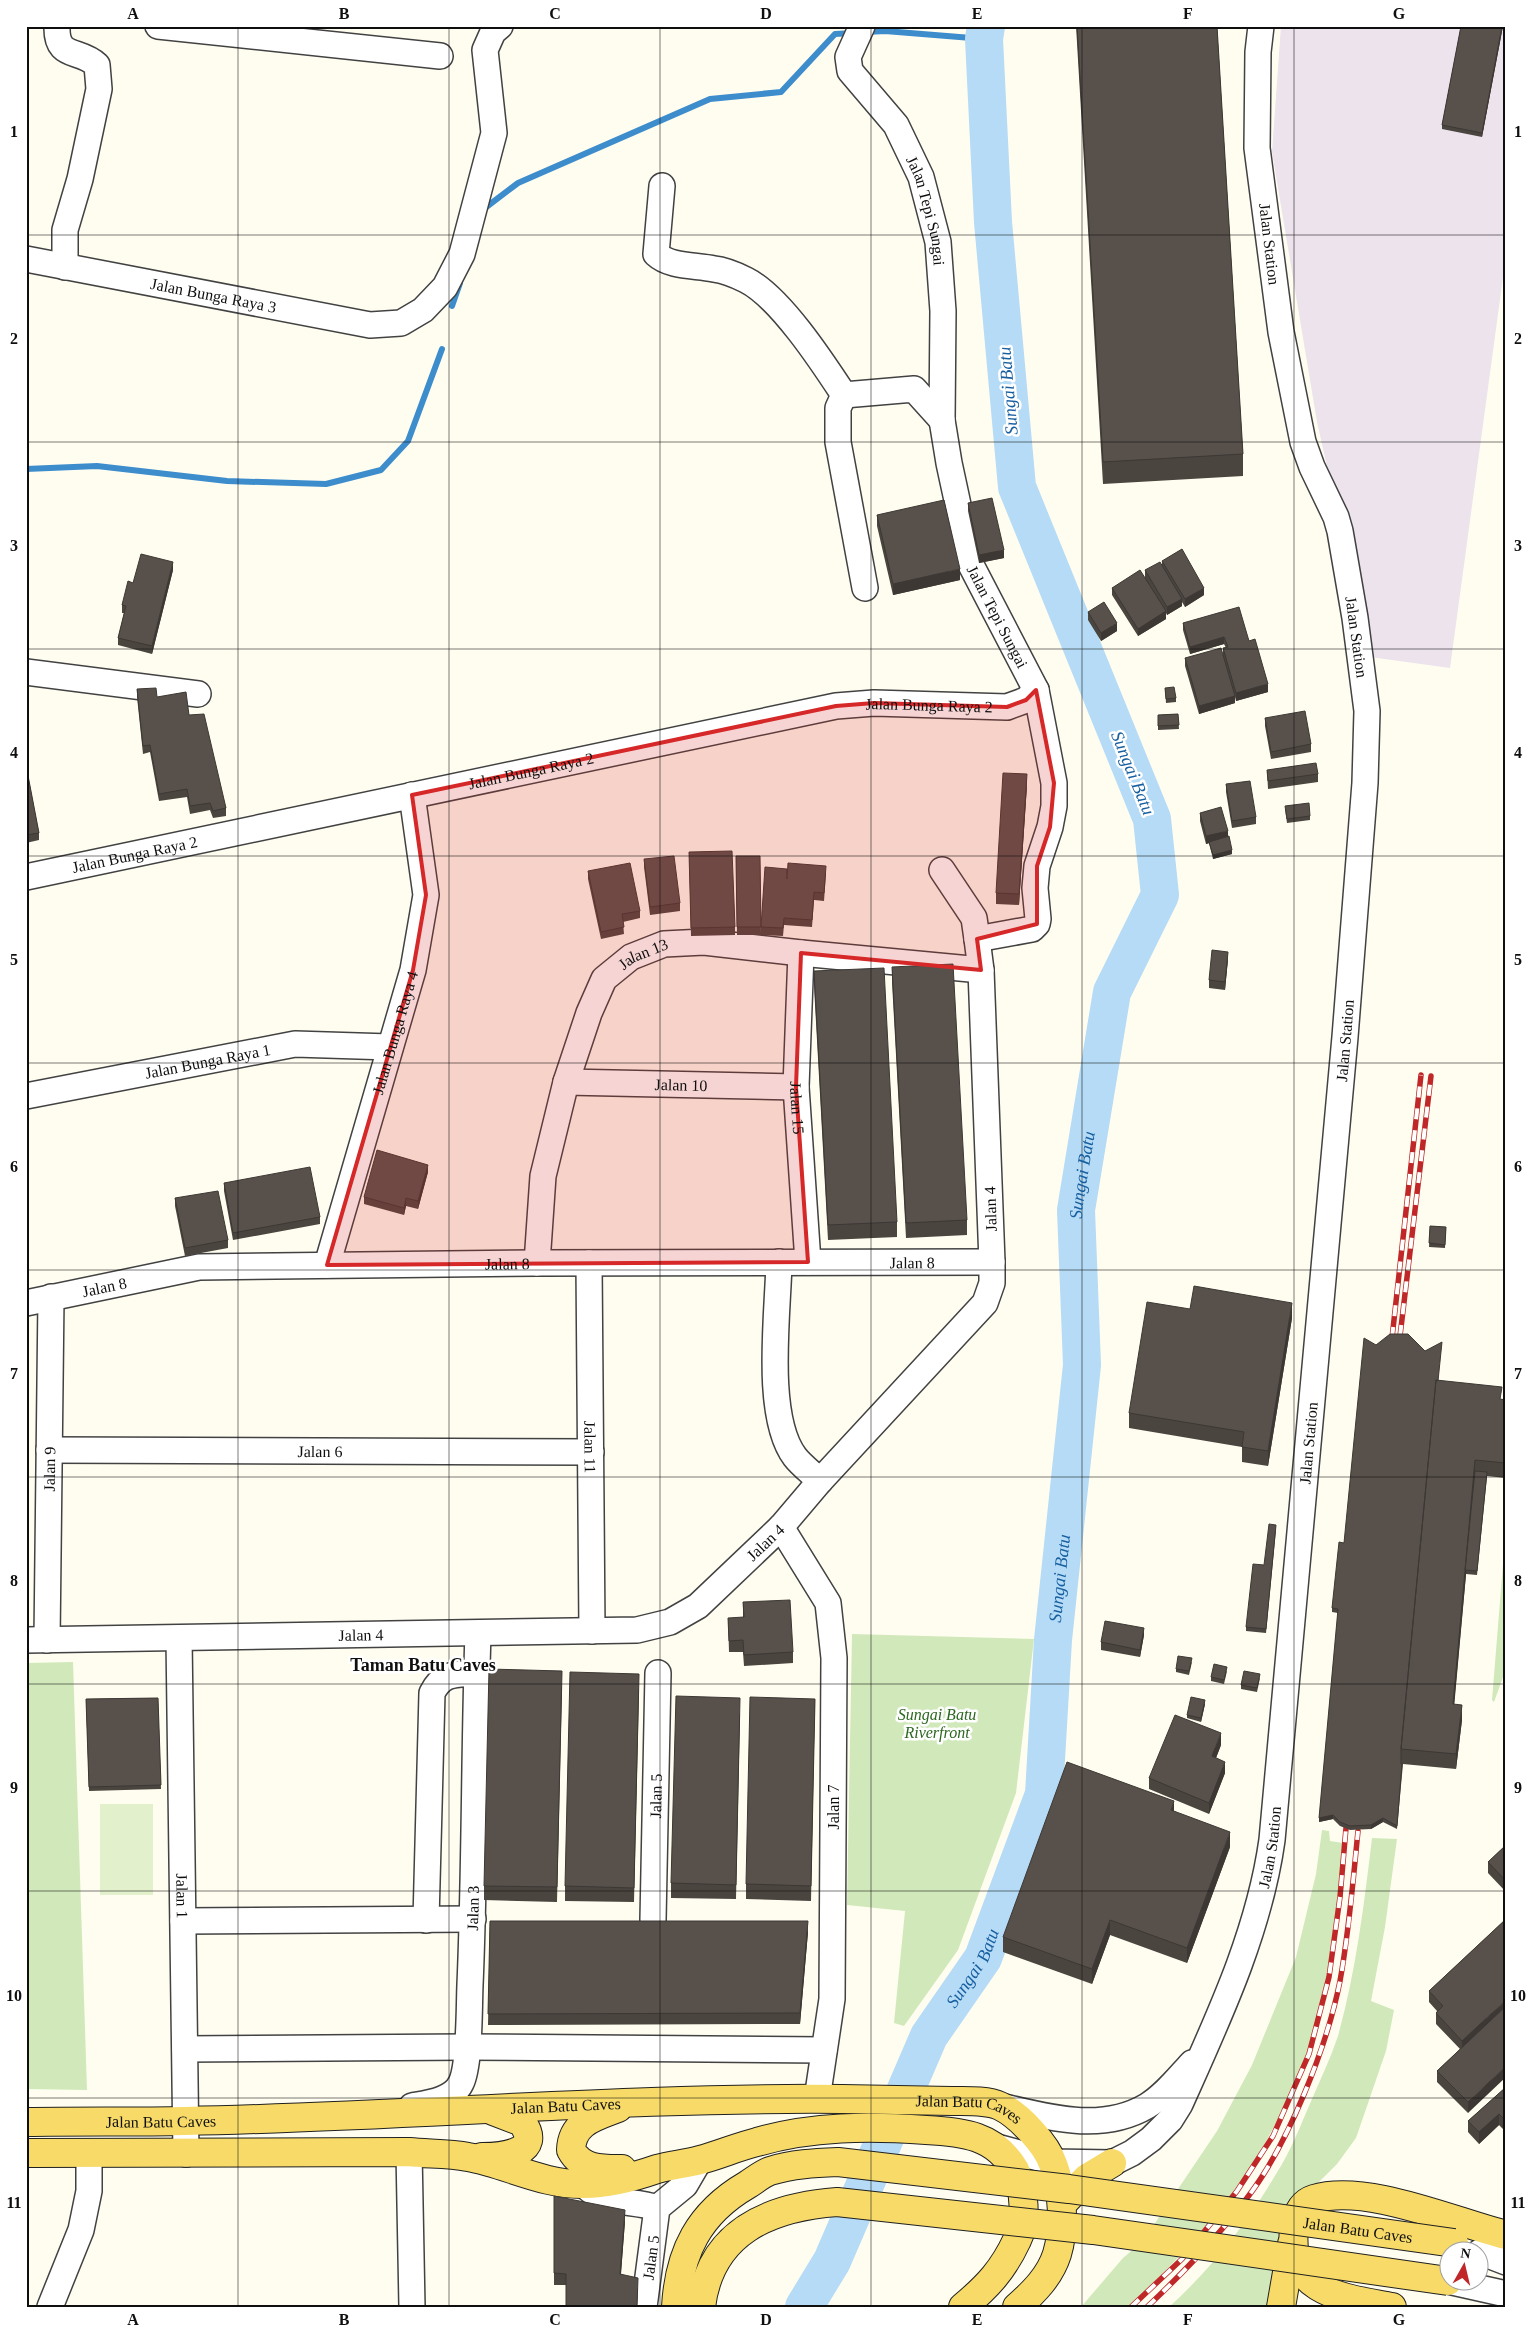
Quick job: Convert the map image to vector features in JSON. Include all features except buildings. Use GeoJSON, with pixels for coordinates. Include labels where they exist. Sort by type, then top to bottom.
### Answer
{"type":"FeatureCollection","features":[{"type":"Feature","properties":{"kind":"main road","name":"Jalan Batu Caves"},"geometry":{"type":"LineString","coordinates":[[26,2122],[186,2121],[632,2102],[825,2099],[932,2100],[976,2102],[999,2106],[1027,2128],[1053,2162],[1061,2205],[1060,2238],[1056,2255],[1045,2278],[1017,2307]]}},
{"type":"Feature","properties":{"kind":"main road"},"geometry":{"type":"LineString","coordinates":[[632,2102],[581,2125],[574,2132],[571,2150],[581,2163],[598,2168],[659,2169]]}},
{"type":"Feature","properties":{"kind":"main road"},"geometry":{"type":"LineString","coordinates":[[468,2156],[514,2154],[520,2151],[527,2142],[528,2134],[522,2122],[487,2109]]}},
{"type":"Feature","properties":{"kind":"main road","name":"Jalan Batu Caves"},"geometry":{"type":"LineString","coordinates":[[26,2153],[409,2152],[468,2156],[527,2175],[584,2184],[635,2178],[659,2169],[699,2160],[758,2141],[828,2128],[914,2129],[973,2136],[997,2147],[1010,2162],[1018,2176],[1023,2219],[1020,2234],[1000,2272],[989,2285],[963,2307]]}},
{"type":"Feature","properties":{"kind":"main road","name":"Jalan Batu Caves"},"geometry":{"type":"LineString","coordinates":[[676,2307],[678,2280],[685,2255],[697,2230],[732,2194],[769,2172],[804,2164],[838,2162],[1070,2189],[1440,2243]]}},
{"type":"Feature","properties":{"kind":"main road"},"geometry":{"type":"LineString","coordinates":[[1061,2205],[1087,2178],[1112,2163]]}},
{"type":"Feature","properties":{"kind":"main road"},"geometry":{"type":"LineString","coordinates":[[1281,2307],[1295,2222],[1304,2204],[1314,2200],[1342,2195],[1407,2206],[1506,2236]]}},
{"type":"Feature","properties":{"kind":"main road"},"geometry":{"type":"LineString","coordinates":[[701,2307],[704,2286],[711,2268],[733,2237],[756,2222],[785,2210],[811,2204],[837,2202],[1093,2230],[1440,2280]]}},
{"type":"Feature","properties":{"kind":"main road"},"geometry":{"type":"LineString","coordinates":[[1293,2239],[1298,2264],[1309,2281],[1340,2297],[1392,2307]]}},
{"type":"Feature","properties":{"kind":"main road","name":"Jalan Batu Caves"},"geometry":{"type":"LineString","coordinates":[[1490,2251],[1506,2253]]}},
{"type":"Feature","properties":{"kind":"street"},"geometry":{"type":"LineString","coordinates":[[57,26],[57,41],[63,49],[90,58],[97,65],[99,88],[80,179],[65,230],[65,267]]}},
{"type":"Feature","properties":{"kind":"street"},"geometry":{"type":"LineString","coordinates":[[158,26],[440,56]]}},
{"type":"Feature","properties":{"kind":"street","name":"Jalan Bunga Raya 3"},"geometry":{"type":"LineString","coordinates":[[26,259],[370,325],[401,323],[423,310],[445,287],[462,254],[494,133],[485,50],[493,32],[500,26]]}},
{"type":"Feature","properties":{"kind":"street","name":"Jalan Tepi Sungai"},"geometry":{"type":"LineString","coordinates":[[862,26],[848,57],[850,71],[896,125],[921,177],[938,242],[944,311],[942,420],[948,463],[972,565],[1036,690],[1054,784],[1054,806],[1050,828],[1037,866],[1035,888],[1037,924],[1032,929],[977,939]]}},
{"type":"Feature","properties":{"kind":"street","name":"Jalan Station"},"geometry":{"type":"LineString","coordinates":[[997,2147],[1053,2162],[1112,2163],[1132,2153],[1151,2139],[1170,2120],[1180,2104],[1233,1986],[1261,1894],[1272,1840],[1344,1047],[1365,783],[1367,710],[1357,627],[1340,531],[1336,517],[1312,467],[1303,442],[1281,332],[1257,148],[1258,52],[1261,26]]}},
{"type":"Feature","properties":{"kind":"street"},"geometry":{"type":"LineString","coordinates":[[662,186],[656,254],[663,261],[716,269],[747,280],[772,298],[825,366],[844,396]]}},
{"type":"Feature","properties":{"kind":"street"},"geometry":{"type":"LineString","coordinates":[[844,396],[914,389],[942,420]]}},
{"type":"Feature","properties":{"kind":"street"},"geometry":{"type":"LineString","coordinates":[[844,396],[838,408],[836,420],[838,442],[865,588]]}},
{"type":"Feature","properties":{"kind":"street"},"geometry":{"type":"LineString","coordinates":[[26,672],[198,694]]}},
{"type":"Feature","properties":{"kind":"street","name":"Jalan Bunga Raya 2"},"geometry":{"type":"LineString","coordinates":[[26,877],[836,706],[874,703],[1007,707],[1026,700],[1036,690]]}},
{"type":"Feature","properties":{"kind":"street","name":"Jalan Bunga Raya 4"},"geometry":{"type":"LineString","coordinates":[[327,1265],[414,970],[426,895],[412,795]]}},
{"type":"Feature","properties":{"kind":"street","name":"Jalan 4"},"geometry":{"type":"LineString","coordinates":[[37,1640],[638,1630],[670,1622],[698,1606],[781,1527],[820,1481],[985,1303],[992,1283],[981,970],[974,918],[942,870]]}},
{"type":"Feature","properties":{"kind":"street","name":"Jalan 13"},"geometry":{"type":"LineString","coordinates":[[537,1263],[544,1176],[566,1082],[589,1013],[604,979],[631,957],[664,944],[704,942],[981,970]]}},
{"type":"Feature","properties":{"kind":"street","name":"Jalan 15"},"geometry":{"type":"LineString","coordinates":[[800,953],[796,1087],[808,1262]]}},
{"type":"Feature","properties":{"kind":"street","name":"Jalan Bunga Raya 1"},"geometry":{"type":"LineString","coordinates":[[26,1096],[295,1044],[390,1047]]}},
{"type":"Feature","properties":{"kind":"street","name":"Jalan 10"},"geometry":{"type":"LineString","coordinates":[[566,1082],[796,1087]]}},
{"type":"Feature","properties":{"kind":"street"},"geometry":{"type":"LineString","coordinates":[[779,1262],[775,1396],[781,1429],[795,1457],[820,1481]]}},
{"type":"Feature","properties":{"kind":"street","name":"Jalan 8"},"geometry":{"type":"LineString","coordinates":[[26,1303],[199,1266],[992,1262]]}},
{"type":"Feature","properties":{"kind":"street","name":"Jalan 11"},"geometry":{"type":"LineString","coordinates":[[589,1263],[592,1631]]}},
{"type":"Feature","properties":{"kind":"street","name":"Jalan 9"},"geometry":{"type":"LineString","coordinates":[[37,1640],[49,1450],[51,1297]]}},
{"type":"Feature","properties":{"kind":"street","name":"Jalan 6"},"geometry":{"type":"LineString","coordinates":[[49,1450],[591,1452]]}},
{"type":"Feature","properties":{"kind":"street","name":"Jalan 7"},"geometry":{"type":"LineString","coordinates":[[781,1527],[828,1603],[834,1658],[832,1998],[824,2050],[825,2099]]}},
{"type":"Feature","properties":{"kind":"street","name":"Jalan 3"},"geometry":{"type":"LineString","coordinates":[[370,2114],[440,2100],[455,2092],[462,2082],[467,2047],[473,1919],[478,1633]]}},
{"type":"Feature","properties":{"kind":"street","name":"Jalan 1"},"geometry":{"type":"LineString","coordinates":[[179,1638],[186,2154]]}},
{"type":"Feature","properties":{"kind":"street"},"geometry":{"type":"LineString","coordinates":[[426,1920],[432,1693],[437,1683],[448,1675],[477,1673]]}},
{"type":"Feature","properties":{"kind":"street","name":"Jalan 5"},"geometry":{"type":"LineString","coordinates":[[653,1920],[658,1673]]}},
{"type":"Feature","properties":{"kind":"street"},"geometry":{"type":"LineString","coordinates":[[183,1921],[473,1919]]}},
{"type":"Feature","properties":{"kind":"street"},"geometry":{"type":"LineString","coordinates":[[185,2049],[467,2047],[824,2050]]}},
{"type":"Feature","properties":{"kind":"street","name":"Jalan Station"},"geometry":{"type":"LineString","coordinates":[[999,2106],[1060,2120],[1090,2121],[1125,2116],[1147,2106],[1168,2088],[1202,2053]]}},
{"type":"Feature","properties":{"kind":"street"},"geometry":{"type":"LineString","coordinates":[[409,2152],[412,2307]]}},
{"type":"Feature","properties":{"kind":"street"},"geometry":{"type":"LineString","coordinates":[[50,2307],[81,2230],[89,2191],[89,2154]]}},
{"type":"Feature","properties":{"kind":"street"},"geometry":{"type":"LineString","coordinates":[[584,2184],[592,2194],[605,2199],[641,2202],[657,2208],[685,2185],[699,2160]]}},
{"type":"Feature","properties":{"kind":"street","name":"Jalan 5"},"geometry":{"type":"LineString","coordinates":[[644,2307],[657,2208]]}},
{"type":"Feature","properties":{"kind":"street"},"geometry":{"type":"LineString","coordinates":[[1490,2256],[1506,2262]]}},
{"type":"Feature","properties":{"kind":"street"},"geometry":{"type":"LineString","coordinates":[[1488,2290],[1506,2294]]}},
{"type":"Feature","properties":{"kind":"highlighted area"},"geometry":{"type":"Polygon","coordinates":[[[1036,690],[1054,783],[1050,827],[1037,866],[1037,924],[977,939],[981,970],[801,953],[796,1087],[808,1262],[327,1265],[413,970],[426,895],[412,795],[836,706],[874,703],[1007,707],[1026,700],[1036,690]]]}},
{"type":"Feature","properties":{"kind":"shaded area"},"geometry":{"type":"Polygon","coordinates":[[[1281,26],[1506,26],[1506,255],[1450,668],[1370,657],[1317,422],[1272,152],[1281,26]]]}},
{"type":"Feature","properties":{"kind":"green space"},"geometry":{"type":"Polygon","coordinates":[[[1506,1527],[1506,1669],[1494,1702],[1492,1700],[1506,1527]]]}},
{"type":"Feature","properties":{"kind":"green space","name":"Sungai Batu Riverfront"},"geometry":{"type":"Polygon","coordinates":[[[852,1634],[1034,1639],[1016,1793],[958,1950],[904,2026],[894,2023],[905,1911],[847,1905],[852,1634]]]}},
{"type":"Feature","properties":{"kind":"green space"},"geometry":{"type":"Polygon","coordinates":[[[73,1662],[87,2090],[26,2089],[26,1663],[73,1662]]]}},
{"type":"Feature","properties":{"kind":"green space"},"geometry":{"type":"Polygon","coordinates":[[[100,1804],[153,1804],[153,1895],[100,1895],[100,1804]]]}},
{"type":"Feature","properties":{"kind":"green space"},"geometry":{"type":"Polygon","coordinates":[[[1322,1830],[1329,1831],[1330,1841],[1343,1843],[1331,1959],[1316,2024],[1300,2071],[1280,2116],[1256,2158],[1229,2198],[1198,2236],[1164,2272],[1127,2307],[1081,2307],[1123,2258],[1143,2241],[1217,2131],[1252,2065],[1296,1957],[1316,1874],[1322,1830]]]}},
{"type":"Feature","properties":{"kind":"green space"},"geometry":{"type":"Polygon","coordinates":[[[1372,1838],[1397,1839],[1385,1927],[1371,2001],[1394,2010],[1386,2051],[1356,2138],[1337,2164],[1318,2183],[1305,2191],[1271,2307],[1169,2307],[1214,2261],[1240,2228],[1265,2192],[1300,2128],[1332,2052],[1344,2012],[1359,1938],[1372,1838]]]}},
{"type":"Feature","properties":{"kind":"waterway","name":"Sungai Batu"},"geometry":{"type":"LineString","coordinates":[[804,2307],[832,2261],[929,2036],[983,1958],[1044,1794],[1053,1640],[1082,1365],[1076,1210],[1112,992],[1160,895],[1152,819],[1017,487],[993,222],[984,39],[986,26]]}},
{"type":"Feature","properties":{"kind":"waterway"},"geometry":{"type":"LineString","coordinates":[[866,32],[885,31],[984,39]]}},
{"type":"Feature","properties":{"kind":"waterway"},"geometry":{"type":"LineString","coordinates":[[483,212],[485,208],[518,183],[710,99],[781,92],[835,34],[854,33]]}},
{"type":"Feature","properties":{"kind":"waterway"},"geometry":{"type":"LineString","coordinates":[[452,306],[460,283]]}},
{"type":"Feature","properties":{"kind":"waterway"},"geometry":{"type":"LineString","coordinates":[[26,469],[97,466],[227,481],[326,484],[381,470],[408,441],[442,349]]}},
{"type":"Feature","properties":{"kind":"railway"},"geometry":{"type":"LineString","coordinates":[[1392,1338],[1421,1075]]}},
{"type":"Feature","properties":{"kind":"railway"},"geometry":{"type":"LineString","coordinates":[[1400,1336],[1431,1076]]}},
{"type":"Feature","properties":{"kind":"railway"},"geometry":{"type":"LineString","coordinates":[[1131,2307],[1182,2259],[1237,2191],[1273,2136],[1309,2054],[1329,1977],[1340,1897],[1346,1828]]}},
{"type":"Feature","properties":{"kind":"railway"},"geometry":{"type":"LineString","coordinates":[[1147,2307],[1199,2255],[1247,2198],[1277,2151],[1304,2094],[1326,2035],[1340,1981],[1358,1831]]}},
{"type":"Feature","properties":{"kind":"district","name":"Taman Batu Caves"},"geometry":{"type":"Point","coordinates":[423,1665]}}]}
